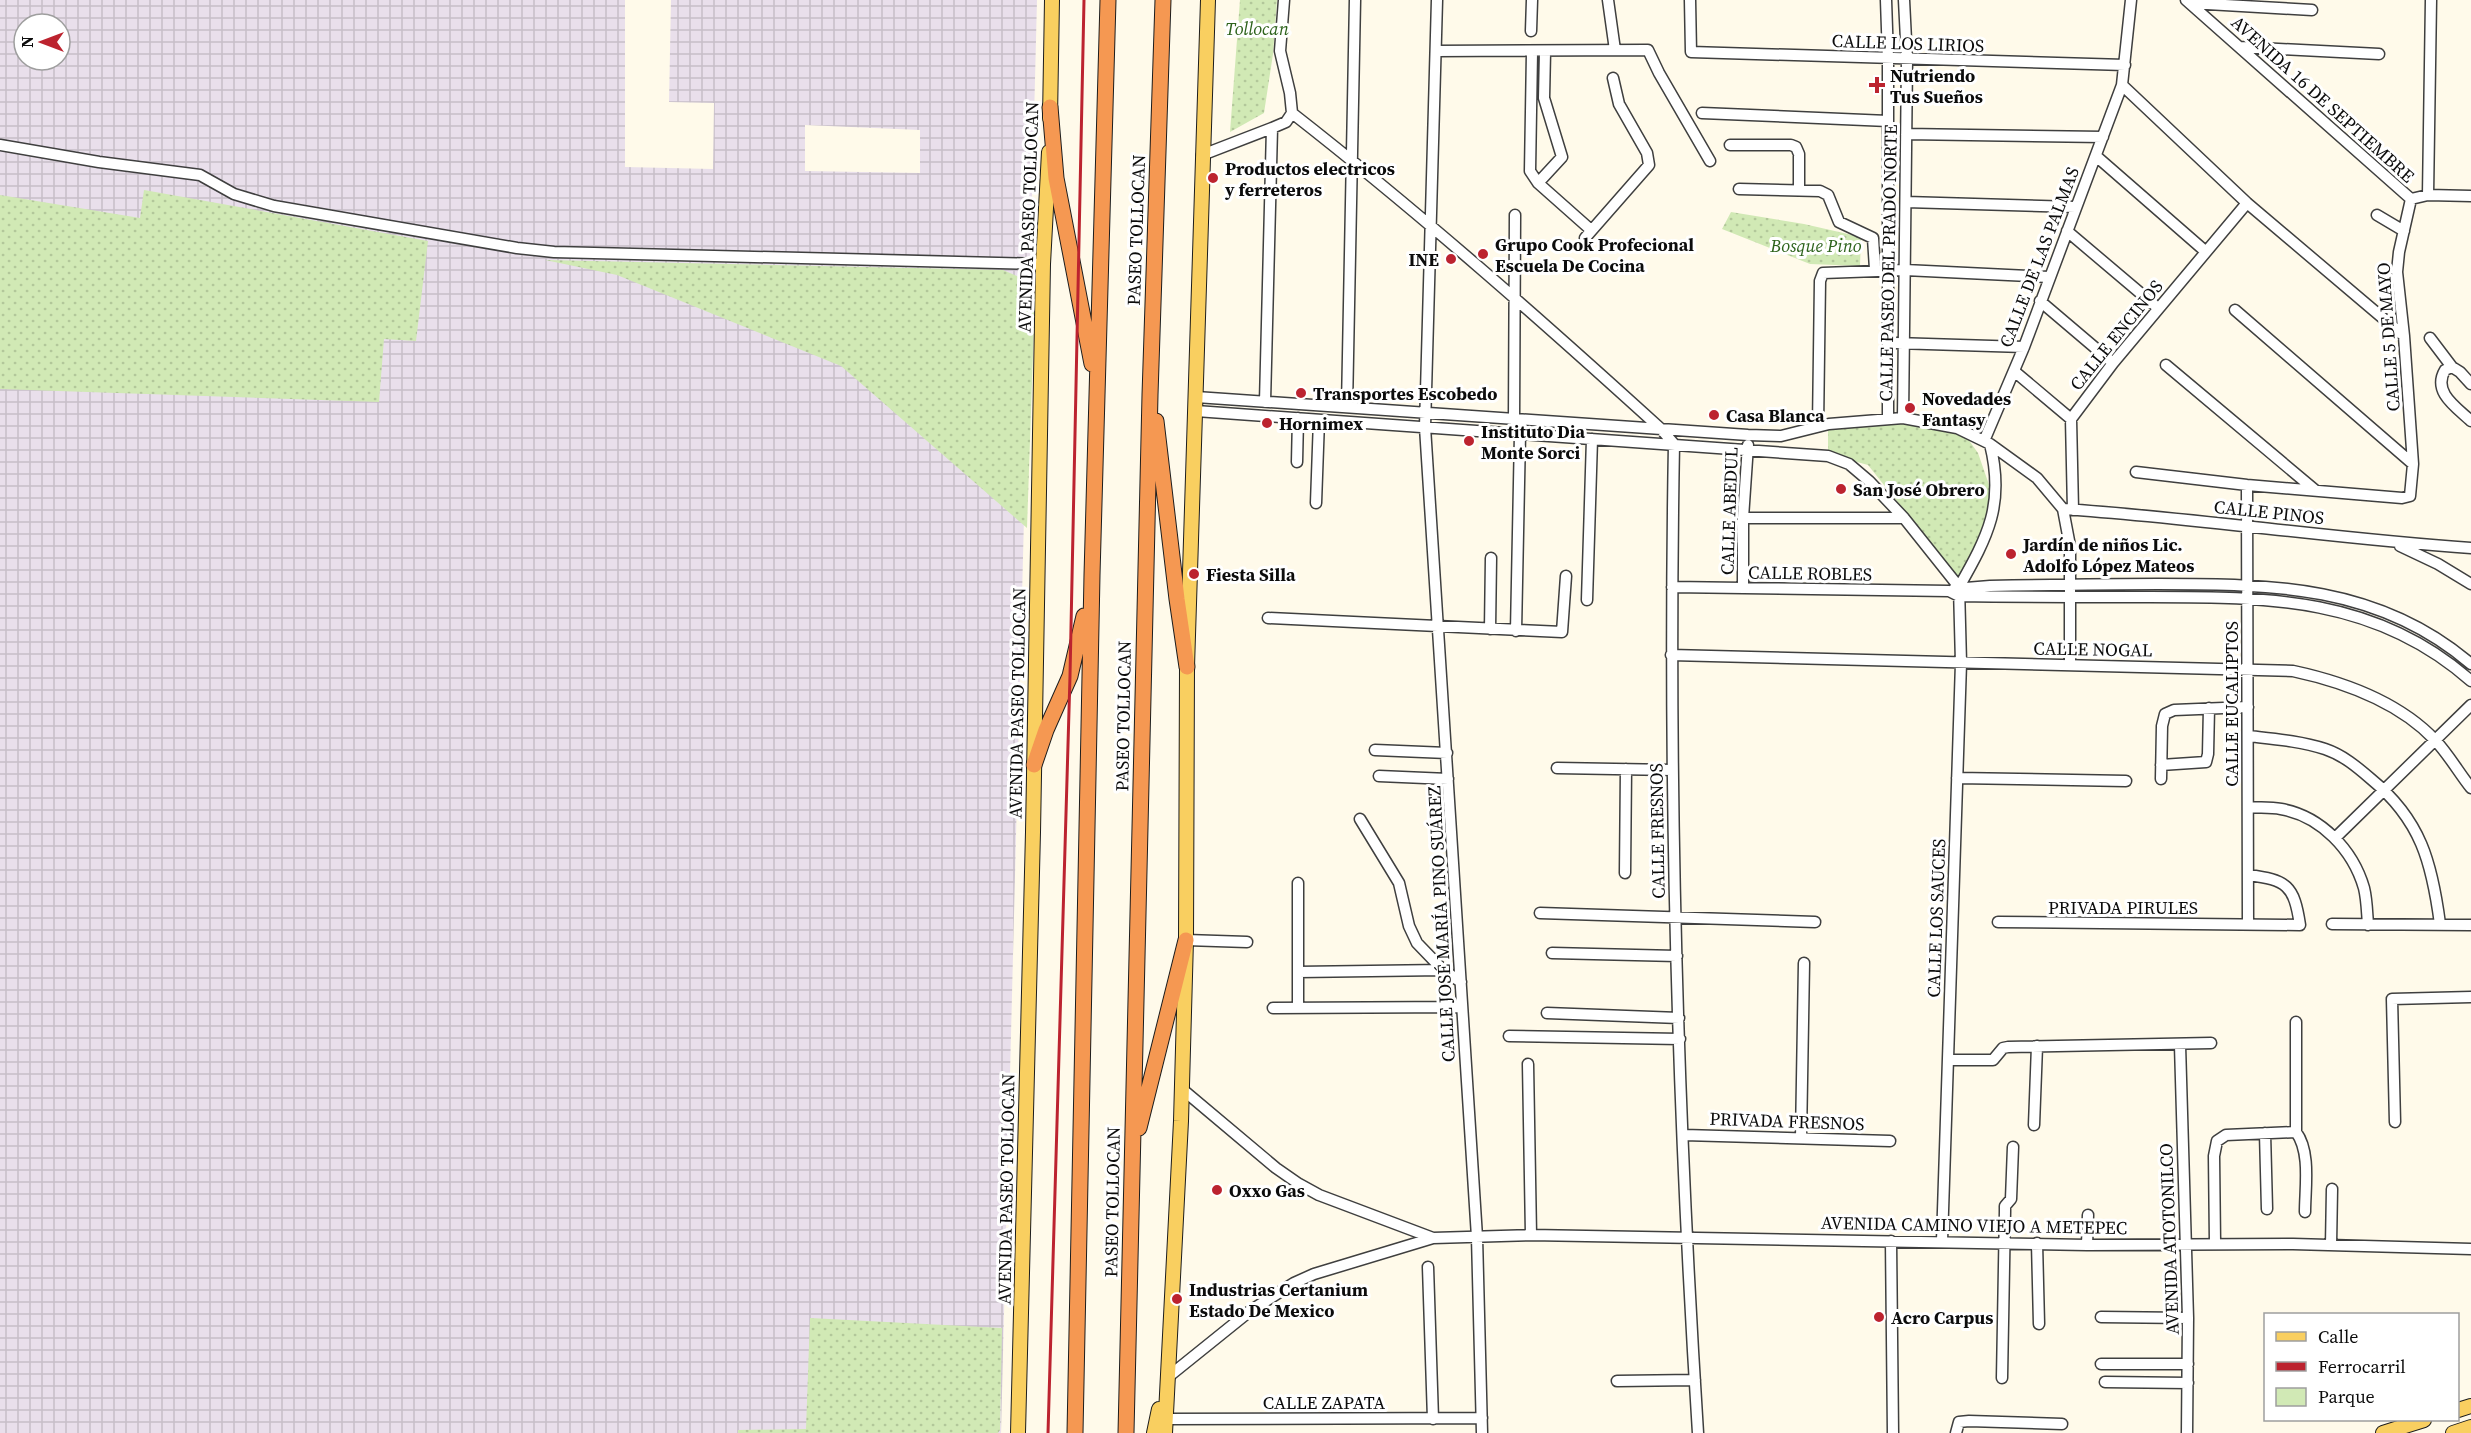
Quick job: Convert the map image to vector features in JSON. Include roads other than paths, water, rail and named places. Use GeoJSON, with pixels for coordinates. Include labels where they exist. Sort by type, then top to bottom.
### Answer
{"type":"FeatureCollection","features":[{"type":"Feature","properties":{"kind":"highway","name":"PASEO TOLLOCAN"},"geometry":{"type":"LineString","coordinates":[[1075,1433],[1092,575],[1108,0]]}},
{"type":"Feature","properties":{"kind":"highway","name":"PASEO TOLLOCAN"},"geometry":{"type":"LineString","coordinates":[[1126,1433],[1150,395],[1163,0]]}},
{"type":"Feature","properties":{"kind":"highway"},"geometry":{"type":"LineString","coordinates":[[1050,107],[1056,178],[1097,397]]}},
{"type":"Feature","properties":{"kind":"highway"},"geometry":{"type":"LineString","coordinates":[[1150,395],[1160,439],[1177,599],[1187,667]]}},
{"type":"Feature","properties":{"kind":"highway"},"geometry":{"type":"LineString","coordinates":[[1034,765],[1046,730],[1070,676],[1092,575]]}},
{"type":"Feature","properties":{"kind":"highway"},"geometry":{"type":"LineString","coordinates":[[1132,1154],[1186,940]]}},
{"type":"Feature","properties":{"kind":"main road","name":"AVENIDA PASEO TOLLOCAN"},"geometry":{"type":"LineString","coordinates":[[1018,1433],[1043,264],[1052,0]]}},
{"type":"Feature","properties":{"kind":"main road"},"geometry":{"type":"LineString","coordinates":[[1165,1426],[1182,1089],[1186,940],[1187,667],[1208,0]]}},
{"type":"Feature","properties":{"kind":"main road"},"geometry":{"type":"LineString","coordinates":[[1154,1433],[1162,1390],[1168,1377]]}},
{"type":"Feature","properties":{"kind":"main road","name":"AVENIDA PASEO TOLLOCAN"},"geometry":{"type":"LineString","coordinates":[[1019,1407],[1025,1433]]}},
{"type":"Feature","properties":{"kind":"main road"},"geometry":{"type":"LineString","coordinates":[[2383,1433],[2418,1421]]}},
{"type":"Feature","properties":{"kind":"main road"},"geometry":{"type":"LineString","coordinates":[[2453,1433],[2471,1427]]}},
{"type":"Feature","properties":{"kind":"street"},"geometry":{"type":"LineString","coordinates":[[1202,155],[1286,122],[1292,113],[1290,93],[1280,51],[1284,0]]}},
{"type":"Feature","properties":{"kind":"street"},"geometry":{"type":"LineString","coordinates":[[1347,407],[1356,0]]}},
{"type":"Feature","properties":{"kind":"street","name":"CALLE JOSÉ MARÍA PINO SUÁREZ"},"geometry":{"type":"LineString","coordinates":[[1437,0],[1425,427],[1477,1237],[1482,1433]]}},
{"type":"Feature","properties":{"kind":"street"},"geometry":{"type":"LineString","coordinates":[[1531,31],[1532,0]]}},
{"type":"Feature","properties":{"kind":"street"},"geometry":{"type":"LineString","coordinates":[[1608,0],[1615,50]]}},
{"type":"Feature","properties":{"kind":"street","name":"CALLE LOS LIRIOS"},"geometry":{"type":"LineString","coordinates":[[1690,0],[1691,51],[1907,60],[2125,65]]}},
{"type":"Feature","properties":{"kind":"street","name":"CALLE PASEO DEL PRADO NORTE"},"geometry":{"type":"LineString","coordinates":[[1886,0],[1888,418]]}},
{"type":"Feature","properties":{"kind":"street","name":"CALLE PASEO DEL PRADO NORTE"},"geometry":{"type":"LineString","coordinates":[[1903,418],[1902,343],[1907,60],[1904,0]]}},
{"type":"Feature","properties":{"kind":"street","name":"CALLE DE LAS PALMAS"},"geometry":{"type":"LineString","coordinates":[[1987,442],[2122,85],[2131,0]]}},
{"type":"Feature","properties":{"kind":"street"},"geometry":{"type":"LineString","coordinates":[[2428,195],[2431,0]]}},
{"type":"Feature","properties":{"kind":"street"},"geometry":{"type":"LineString","coordinates":[[2188,2],[2312,10]]}},
{"type":"Feature","properties":{"kind":"street","name":"AVENIDA 16 DE SEPTIEMBRE"},"geometry":{"type":"LineString","coordinates":[[2188,2],[2411,199]]}},
{"type":"Feature","properties":{"kind":"street"},"geometry":{"type":"LineString","coordinates":[[2240,48],[2379,54]]}},
{"type":"Feature","properties":{"kind":"street"},"geometry":{"type":"LineString","coordinates":[[1436,51],[1648,50],[1710,161]]}},
{"type":"Feature","properties":{"kind":"street"},"geometry":{"type":"LineString","coordinates":[[1532,52],[1529,165],[1531,174],[1588,234],[1649,165],[1647,153],[1619,104],[1613,78]]}},
{"type":"Feature","properties":{"kind":"street"},"geometry":{"type":"LineString","coordinates":[[1538,183],[1562,157],[1547,109],[1544,91],[1545,52]]}},
{"type":"Feature","properties":{"kind":"street"},"geometry":{"type":"LineString","coordinates":[[2122,85],[2247,203],[2404,336]]}},
{"type":"Feature","properties":{"kind":"street"},"geometry":{"type":"LineString","coordinates":[[1531,92],[1544,91]]}},
{"type":"Feature","properties":{"kind":"street"},"geometry":{"type":"LineString","coordinates":[[1292,113],[1352,160],[1514,296],[1661,429],[1674,444]]}},
{"type":"Feature","properties":{"kind":"street"},"geometry":{"type":"LineString","coordinates":[[1702,113],[1888,121]]}},
{"type":"Feature","properties":{"kind":"street"},"geometry":{"type":"LineString","coordinates":[[1265,402],[1272,128]]}},
{"type":"Feature","properties":{"kind":"street"},"geometry":{"type":"LineString","coordinates":[[1906,134],[2103,137]]}},
{"type":"Feature","properties":{"kind":"street"},"geometry":{"type":"LineString","coordinates":[[1730,145],[1791,144],[1796,147],[1799,190]]}},
{"type":"Feature","properties":{"kind":"street"},"geometry":{"type":"LineString","coordinates":[[0,145],[99,162],[200,175],[234,194],[274,206],[518,248],[554,252],[1043,264]]}},
{"type":"Feature","properties":{"kind":"street"},"geometry":{"type":"LineString","coordinates":[[2096,156],[2205,251]]}},
{"type":"Feature","properties":{"kind":"street"},"geometry":{"type":"LineString","coordinates":[[1739,189],[1820,191],[1828,195],[1839,222],[1873,238],[1875,269]]}},
{"type":"Feature","properties":{"kind":"street"},"geometry":{"type":"LineString","coordinates":[[2411,199],[2428,195],[2471,196]]}},
{"type":"Feature","properties":{"kind":"street","name":"CALLE 5 DE MAYO"},"geometry":{"type":"LineString","coordinates":[[2315,490],[2402,498],[2410,496],[2412,491],[2413,464],[2397,272],[2411,199]]}},
{"type":"Feature","properties":{"kind":"street"},"geometry":{"type":"LineString","coordinates":[[1906,202],[2075,207]]}},
{"type":"Feature","properties":{"kind":"street","name":"CALLE ENCINOS"},"geometry":{"type":"LineString","coordinates":[[2070,664],[2071,585],[2068,509],[2071,419],[2113,363],[2247,203]]}},
{"type":"Feature","properties":{"kind":"street"},"geometry":{"type":"LineString","coordinates":[[1514,420],[1515,215]]}},
{"type":"Feature","properties":{"kind":"street"},"geometry":{"type":"LineString","coordinates":[[2377,215],[2404,231]]}},
{"type":"Feature","properties":{"kind":"street"},"geometry":{"type":"LineString","coordinates":[[2067,231],[2158,308]]}},
{"type":"Feature","properties":{"kind":"street"},"geometry":{"type":"LineString","coordinates":[[1818,426],[1821,276],[1825,272],[1875,269],[2049,278]]}},
{"type":"Feature","properties":{"kind":"street"},"geometry":{"type":"LineString","coordinates":[[2040,301],[2113,363]]}},
{"type":"Feature","properties":{"kind":"street"},"geometry":{"type":"LineString","coordinates":[[2235,310],[2413,464]]}},
{"type":"Feature","properties":{"kind":"street"},"geometry":{"type":"LineString","coordinates":[[2430,338],[2452,367],[2471,384]]}},
{"type":"Feature","properties":{"kind":"street"},"geometry":{"type":"LineString","coordinates":[[1888,344],[2024,347]]}},
{"type":"Feature","properties":{"kind":"street"},"geometry":{"type":"LineString","coordinates":[[2166,365],[2315,490]]}},
{"type":"Feature","properties":{"kind":"street"},"geometry":{"type":"LineString","coordinates":[[2452,367],[2445,370],[2442,375],[2441,386],[2444,395],[2471,421]]}},
{"type":"Feature","properties":{"kind":"street"},"geometry":{"type":"LineString","coordinates":[[2014,371],[2071,419]]}},
{"type":"Feature","properties":{"kind":"street"},"geometry":{"type":"LineString","coordinates":[[1196,404],[1265,402],[1748,435],[1787,435],[1818,426],[1903,418],[1957,428],[1987,442],[2037,478],[2068,509]]}},
{"type":"Feature","properties":{"kind":"street"},"geometry":{"type":"LineString","coordinates":[[1196,404],[1318,420],[1787,452],[1839,459],[1859,471],[1905,518],[1956,591]]}},
{"type":"Feature","properties":{"kind":"street"},"geometry":{"type":"LineString","coordinates":[[1297,462],[1298,418]]}},
{"type":"Feature","properties":{"kind":"street"},"geometry":{"type":"LineString","coordinates":[[1316,503],[1318,420]]}},
{"type":"Feature","properties":{"kind":"street"},"geometry":{"type":"LineString","coordinates":[[1516,631],[1521,434]]}},
{"type":"Feature","properties":{"kind":"street","name":"CALLE ABEDUL"},"geometry":{"type":"LineString","coordinates":[[1743,588],[1743,518],[1748,435]]}},
{"type":"Feature","properties":{"kind":"street"},"geometry":{"type":"LineString","coordinates":[[1587,600],[1592,439]]}},
{"type":"Feature","properties":{"kind":"street"},"geometry":{"type":"LineString","coordinates":[[1956,591],[1985,540],[1994,508],[1995,468],[1987,442]]}},
{"type":"Feature","properties":{"kind":"street","name":"CALLE FRESNOS"},"geometry":{"type":"LineString","coordinates":[[1674,444],[1672,770],[1686,1238],[1698,1433]]}},
{"type":"Feature","properties":{"kind":"street"},"geometry":{"type":"LineString","coordinates":[[2136,472],[2247,485],[2315,490]]}},
{"type":"Feature","properties":{"kind":"street","name":"CALLE EUCALIPTOS"},"geometry":{"type":"LineString","coordinates":[[2247,485],[2248,924]]}},
{"type":"Feature","properties":{"kind":"street","name":"CALLE PINOS"},"geometry":{"type":"LineString","coordinates":[[2068,509],[2246,525],[2392,543],[2471,548]]}},
{"type":"Feature","properties":{"kind":"street"},"geometry":{"type":"LineString","coordinates":[[1743,518],[1905,518]]}},
{"type":"Feature","properties":{"kind":"street"},"geometry":{"type":"LineString","coordinates":[[2392,543],[2438,564],[2471,584]]}},
{"type":"Feature","properties":{"kind":"street"},"geometry":{"type":"LineString","coordinates":[[1490,629],[1491,558]]}},
{"type":"Feature","properties":{"kind":"street"},"geometry":{"type":"LineString","coordinates":[[1268,618],[1562,632],[1566,576]]}},
{"type":"Feature","properties":{"kind":"street"},"geometry":{"type":"LineString","coordinates":[[1956,591],[2071,585],[2248,584],[2324,594],[2366,605],[2408,622],[2442,642],[2471,664]]}},
{"type":"Feature","properties":{"kind":"street","name":"CALLE ROBLES"},"geometry":{"type":"LineString","coordinates":[[1672,587],[1956,591]]}},
{"type":"Feature","properties":{"kind":"street"},"geometry":{"type":"LineString","coordinates":[[1956,591],[2071,597],[2248,597],[2334,610],[2373,622],[2421,645],[2454,666],[2471,681]]}},
{"type":"Feature","properties":{"kind":"street","name":"CALLE LOS SAUCES"},"geometry":{"type":"LineString","coordinates":[[1942,1241],[1960,663],[1956,591]]}},
{"type":"Feature","properties":{"kind":"street","name":"CALLE NOGAL"},"geometry":{"type":"LineString","coordinates":[[1671,655],[2293,671],[2325,678],[2360,690],[2394,709],[2435,740],[2471,788]]}},
{"type":"Feature","properties":{"kind":"street"},"geometry":{"type":"LineString","coordinates":[[2336,838],[2471,705]]}},
{"type":"Feature","properties":{"kind":"street"},"geometry":{"type":"LineString","coordinates":[[2161,779],[2162,726],[2165,714],[2174,710],[2248,707]]}},
{"type":"Feature","properties":{"kind":"street"},"geometry":{"type":"LineString","coordinates":[[2161,765],[2206,762],[2209,708]]}},
{"type":"Feature","properties":{"kind":"street"},"geometry":{"type":"LineString","coordinates":[[2248,736],[2287,740],[2326,750],[2352,762],[2397,801],[2412,824],[2423,849],[2434,882],[2440,924]]}},
{"type":"Feature","properties":{"kind":"street"},"geometry":{"type":"LineString","coordinates":[[1375,750],[1447,753]]}},
{"type":"Feature","properties":{"kind":"street"},"geometry":{"type":"LineString","coordinates":[[1557,768],[1672,770]]}},
{"type":"Feature","properties":{"kind":"street"},"geometry":{"type":"LineString","coordinates":[[1625,873],[1626,769]]}},
{"type":"Feature","properties":{"kind":"street"},"geometry":{"type":"LineString","coordinates":[[1379,776],[1448,779]]}},
{"type":"Feature","properties":{"kind":"street"},"geometry":{"type":"LineString","coordinates":[[1957,778],[2126,781]]}},
{"type":"Feature","properties":{"kind":"street"},"geometry":{"type":"LineString","coordinates":[[2248,807],[2282,809],[2316,823],[2336,838],[2352,860],[2364,889],[2368,925]]}},
{"type":"Feature","properties":{"kind":"street"},"geometry":{"type":"LineString","coordinates":[[1360,819],[1399,883],[1409,926],[1417,943],[1443,970],[1461,982]]}},
{"type":"Feature","properties":{"kind":"street","name":"PRIVADA PIRULES"},"geometry":{"type":"LineString","coordinates":[[1998,922],[2300,925],[2296,901],[2284,884],[2271,878],[2248,875]]}},
{"type":"Feature","properties":{"kind":"street"},"geometry":{"type":"LineString","coordinates":[[1298,1008],[1299,883]]}},
{"type":"Feature","properties":{"kind":"street"},"geometry":{"type":"LineString","coordinates":[[1540,913],[1815,922]]}},
{"type":"Feature","properties":{"kind":"street"},"geometry":{"type":"LineString","coordinates":[[2332,924],[2471,925]]}},
{"type":"Feature","properties":{"kind":"street"},"geometry":{"type":"LineString","coordinates":[[1186,940],[1247,942]]}},
{"type":"Feature","properties":{"kind":"street"},"geometry":{"type":"LineString","coordinates":[[1552,953],[1677,956]]}},
{"type":"Feature","properties":{"kind":"street"},"geometry":{"type":"LineString","coordinates":[[1801,1138],[1804,963]]}},
{"type":"Feature","properties":{"kind":"street"},"geometry":{"type":"LineString","coordinates":[[1298,972],[1443,970]]}},
{"type":"Feature","properties":{"kind":"street"},"geometry":{"type":"LineString","coordinates":[[2395,1122],[2392,999],[2471,996]]}},
{"type":"Feature","properties":{"kind":"street"},"geometry":{"type":"LineString","coordinates":[[1273,1008],[1462,1007]]}},
{"type":"Feature","properties":{"kind":"street"},"geometry":{"type":"LineString","coordinates":[[1547,1013],[1679,1018]]}},
{"type":"Feature","properties":{"kind":"street"},"geometry":{"type":"LineString","coordinates":[[2296,1022],[2296,1132],[2301,1139],[2305,1154],[2305,1212]]}},
{"type":"Feature","properties":{"kind":"street"},"geometry":{"type":"LineString","coordinates":[[1509,1036],[1680,1039]]}},
{"type":"Feature","properties":{"kind":"street"},"geometry":{"type":"LineString","coordinates":[[1949,1060],[1989,1060],[1996,1058],[2003,1048],[2211,1043]]}},
{"type":"Feature","properties":{"kind":"street","name":"AVENIDA ATOTONILCO"},"geometry":{"type":"LineString","coordinates":[[2180,1045],[2184,1243],[2188,1318],[2187,1433]]}},
{"type":"Feature","properties":{"kind":"street"},"geometry":{"type":"LineString","coordinates":[[2034,1125],[2037,1046]]}},
{"type":"Feature","properties":{"kind":"street"},"geometry":{"type":"LineString","coordinates":[[1528,1064],[1531,1236]]}},
{"type":"Feature","properties":{"kind":"street"},"geometry":{"type":"LineString","coordinates":[[1182,1089],[1276,1168],[1299,1184],[1319,1195],[1433,1238]]}},
{"type":"Feature","properties":{"kind":"street"},"geometry":{"type":"LineString","coordinates":[[2215,1243],[2214,1156],[2217,1141],[2226,1135],[2296,1132]]}},
{"type":"Feature","properties":{"kind":"street"},"geometry":{"type":"LineString","coordinates":[[2265,1133],[2268,1209]]}},
{"type":"Feature","properties":{"kind":"street","name":"PRIVADA FRESNOS"},"geometry":{"type":"LineString","coordinates":[[1684,1135],[1890,1141]]}},
{"type":"Feature","properties":{"kind":"street"},"geometry":{"type":"LineString","coordinates":[[2002,1378],[2005,1208],[2011,1199],[2013,1147]]}},
{"type":"Feature","properties":{"kind":"street"},"geometry":{"type":"LineString","coordinates":[[2331,1245],[2332,1189]]}},
{"type":"Feature","properties":{"kind":"street"},"geometry":{"type":"LineString","coordinates":[[2087,1245],[2088,1215]]}},
{"type":"Feature","properties":{"kind":"street","name":"AVENIDA CAMINO VIEJO A METEPEC"},"geometry":{"type":"LineString","coordinates":[[1433,1238],[1531,1236],[2087,1245],[2215,1243],[2471,1249]]}},
{"type":"Feature","properties":{"kind":"street"},"geometry":{"type":"LineString","coordinates":[[1168,1377],[1250,1311],[1294,1282],[1433,1238]]}},
{"type":"Feature","properties":{"kind":"street"},"geometry":{"type":"LineString","coordinates":[[1892,1241],[1893,1433]]}},
{"type":"Feature","properties":{"kind":"street"},"geometry":{"type":"LineString","coordinates":[[2037,1243],[2039,1324]]}},
{"type":"Feature","properties":{"kind":"street"},"geometry":{"type":"LineString","coordinates":[[1428,1267],[1433,1419]]}},
{"type":"Feature","properties":{"kind":"street"},"geometry":{"type":"LineString","coordinates":[[2101,1317],[2188,1318]]}},
{"type":"Feature","properties":{"kind":"street"},"geometry":{"type":"LineString","coordinates":[[2101,1364],[2188,1364]]}},
{"type":"Feature","properties":{"kind":"street"},"geometry":{"type":"LineString","coordinates":[[1617,1382],[1695,1380]]}},
{"type":"Feature","properties":{"kind":"street"},"geometry":{"type":"LineString","coordinates":[[2105,1382],[2188,1383]]}},
{"type":"Feature","properties":{"kind":"street","name":"CALLE ZAPATA"},"geometry":{"type":"LineString","coordinates":[[1165,1426],[1482,1418]]}},
{"type":"Feature","properties":{"kind":"street"},"geometry":{"type":"LineString","coordinates":[[1956,1433],[1959,1422],[1964,1421],[2014,1427],[2062,1424]]}},
{"type":"Feature","properties":{"kind":"railway"},"geometry":{"type":"LineString","coordinates":[[1048,1433],[1070,676],[1084,0]]}},
{"type":"Feature","properties":{"kind":"place","name":"Nutriendo Tus Sueños"},"geometry":{"type":"Point","coordinates":[1877,85]}},
{"type":"Feature","properties":{"kind":"place","name":"Productos electricos y ferreteros"},"geometry":{"type":"Point","coordinates":[1213,178]}},
{"type":"Feature","properties":{"kind":"place","name":"Grupo Cook Profecional Escuela De Cocina"},"geometry":{"type":"Point","coordinates":[1483,254]}},
{"type":"Feature","properties":{"kind":"place","name":"INE"},"geometry":{"type":"Point","coordinates":[1451,259]}},
{"type":"Feature","properties":{"kind":"place","name":"Transportes Escobedo"},"geometry":{"type":"Point","coordinates":[1301,393]}},
{"type":"Feature","properties":{"kind":"place","name":"Novedades Fantasy"},"geometry":{"type":"Point","coordinates":[1910,408]}},
{"type":"Feature","properties":{"kind":"place","name":"Casa Blanca"},"geometry":{"type":"Point","coordinates":[1714,415]}},
{"type":"Feature","properties":{"kind":"place","name":"Hornimex"},"geometry":{"type":"Point","coordinates":[1267,423]}},
{"type":"Feature","properties":{"kind":"place","name":"Instituto Dia Monte Sorci"},"geometry":{"type":"Point","coordinates":[1469,441]}},
{"type":"Feature","properties":{"kind":"place","name":"San José Obrero"},"geometry":{"type":"Point","coordinates":[1841,489]}},
{"type":"Feature","properties":{"kind":"place","name":"Jardín de niños Lic. Adolfo López Mateos"},"geometry":{"type":"Point","coordinates":[2011,554]}},
{"type":"Feature","properties":{"kind":"place","name":"Fiesta Silla"},"geometry":{"type":"Point","coordinates":[1194,574]}},
{"type":"Feature","properties":{"kind":"place","name":"Oxxo Gas"},"geometry":{"type":"Point","coordinates":[1217,1190]}},
{"type":"Feature","properties":{"kind":"place","name":"Industrias Certanium Estado De Mexico"},"geometry":{"type":"Point","coordinates":[1177,1299]}},
{"type":"Feature","properties":{"kind":"place","name":"Acro Carpus"},"geometry":{"type":"Point","coordinates":[1879,1317]}},
{"type":"Feature","properties":{"kind":"park label","name":"Tollocan"},"geometry":{"type":"Point","coordinates":[1257,28]}},
{"type":"Feature","properties":{"kind":"park label","name":"Bosque Pino"},"geometry":{"type":"Point","coordinates":[1816,245]}}]}
